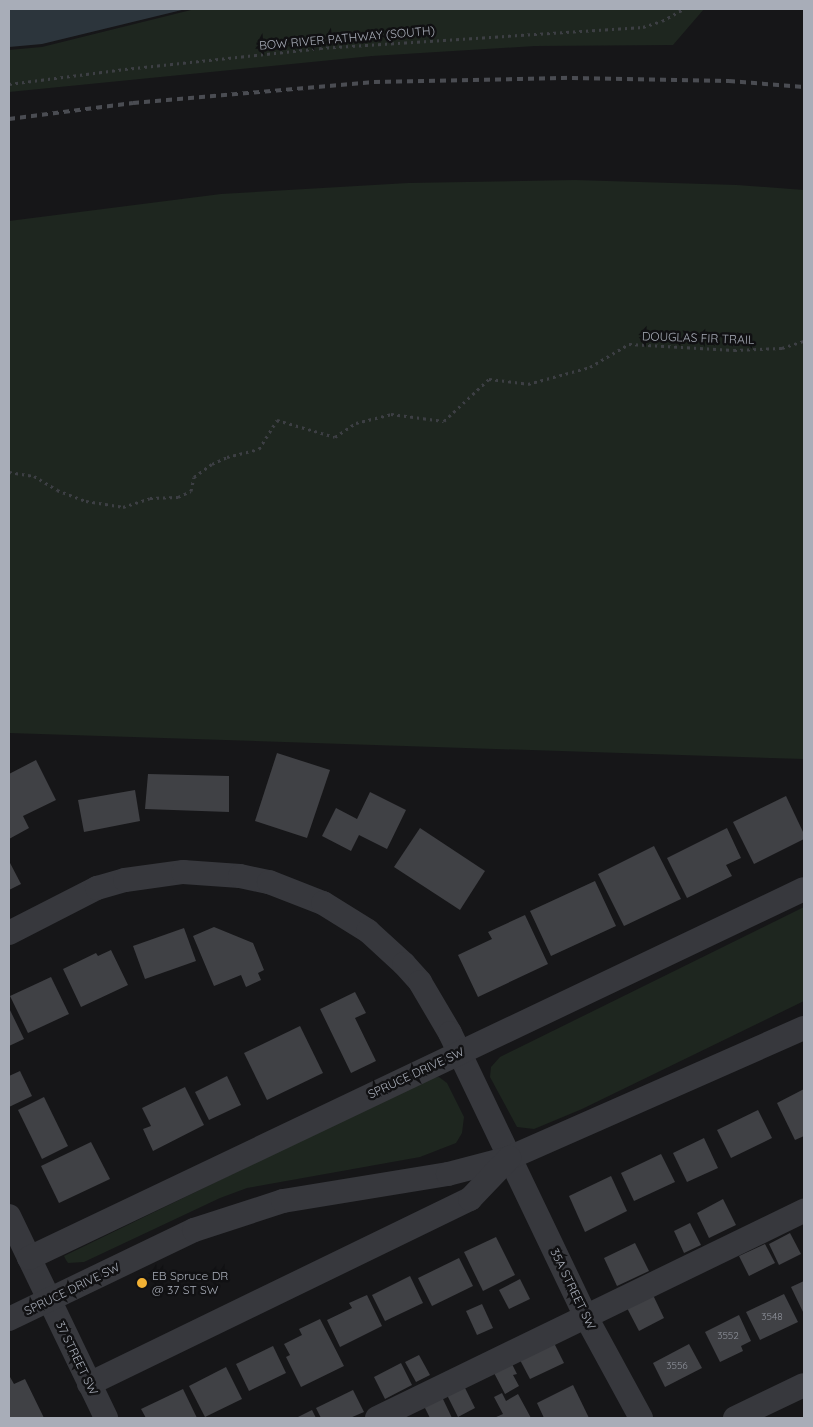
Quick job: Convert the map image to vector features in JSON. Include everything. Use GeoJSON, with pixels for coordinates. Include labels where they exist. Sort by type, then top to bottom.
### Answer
{"type":"FeatureCollection","features":[{"type":"Feature","properties":{"kind":"street","name":"35A STREET SW"},"geometry":{"type":"LineString","coordinates":[[9,932],[97,888],[125,880],[183,872],[212,873],[269,882],[323,903],[348,917],[387,947],[420,982],[460,1052],[586,1317],[640,1418]]}},
{"type":"Feature","properties":{"kind":"street","name":"SPRUCE DRIVE SW"},"geometry":{"type":"LineString","coordinates":[[29,1258],[804,889]]}},
{"type":"Feature","properties":{"kind":"street","name":"SPRUCE DRIVE SW"},"geometry":{"type":"LineString","coordinates":[[9,1319],[194,1230],[283,1201],[448,1174],[509,1158],[804,1028]]}},
{"type":"Feature","properties":{"kind":"street","name":"SPRUCE DRIVE SW"},"geometry":{"type":"LineString","coordinates":[[89,1384],[470,1199],[509,1158]]}},
{"type":"Feature","properties":{"kind":"street"},"geometry":{"type":"LineString","coordinates":[[377,1418],[804,1211]]}},
{"type":"Feature","properties":{"kind":"street","name":"37 STREET SW"},"geometry":{"type":"LineString","coordinates":[[9,1216],[106,1418]]}},
{"type":"Feature","properties":{"kind":"street"},"geometry":{"type":"LineString","coordinates":[[735,1418],[804,1385]]}},
{"type":"Feature","properties":{"kind":"path","name":"BOW RIVER PATHWAY (SOUTH)"},"geometry":{"type":"LineString","coordinates":[[9,84],[125,69],[320,48],[643,27],[662,21],[684,9]]}},
{"type":"Feature","properties":{"kind":"path","name":"DOUGLAS FIR TRAIL"},"geometry":{"type":"LineString","coordinates":[[9,472],[34,476],[57,490],[86,501],[123,507],[150,498],[178,497],[191,491],[194,477],[212,464],[226,457],[259,449],[276,420],[335,437],[356,423],[391,414],[444,421],[489,379],[528,384],[590,366],[629,344],[734,350],[782,348],[804,341]]}},
{"type":"Feature","properties":{"kind":"shaded area"},"geometry":{"type":"Polygon","coordinates":[[[9,9],[186,9],[42,44],[9,47],[9,9]]]}},
{"type":"Feature","properties":{"kind":"shaded area"},"geometry":{"type":"Polygon","coordinates":[[[195,9],[704,9],[673,45],[535,46],[372,56],[9,92],[9,50],[42,47],[195,9]]]}},
{"type":"Feature","properties":{"kind":"shaded area"},"geometry":{"type":"Polygon","coordinates":[[[575,180],[737,185],[804,190],[804,759],[9,733],[9,221],[221,194],[408,183],[575,180]]]}},
{"type":"Feature","properties":{"kind":"shaded area"},"geometry":{"type":"Polygon","coordinates":[[[804,907],[804,1001],[582,1109],[534,1129],[517,1127],[490,1077],[491,1067],[500,1057],[804,907]]]}},
{"type":"Feature","properties":{"kind":"shaded area"},"geometry":{"type":"Polygon","coordinates":[[[439,1077],[447,1083],[464,1117],[462,1133],[456,1143],[420,1157],[247,1188],[220,1198],[84,1262],[68,1263],[64,1256],[430,1078],[439,1077]]]}},
{"type":"Feature","properties":{"kind":"building"},"geometry":{"type":"Polygon","coordinates":[[[277,753],[330,770],[307,838],[255,821],[277,753]]]}},
{"type":"Feature","properties":{"kind":"building"},"geometry":{"type":"Polygon","coordinates":[[[36,760],[56,800],[23,816],[29,828],[9,839],[9,774],[36,760]]]}},
{"type":"Feature","properties":{"kind":"building"},"geometry":{"type":"Polygon","coordinates":[[[148,774],[229,776],[229,812],[145,809],[148,774]]]}},
{"type":"Feature","properties":{"kind":"building"},"geometry":{"type":"Polygon","coordinates":[[[135,790],[140,821],[84,832],[78,800],[135,790]]]}},
{"type":"Feature","properties":{"kind":"building"},"geometry":{"type":"Polygon","coordinates":[[[370,792],[406,810],[387,849],[359,835],[351,851],[322,836],[336,808],[357,819],[370,792]]]}},
{"type":"Feature","properties":{"kind":"building"},"geometry":{"type":"Polygon","coordinates":[[[786,796],[804,834],[804,839],[754,864],[733,822],[786,796]]]}},
{"type":"Feature","properties":{"kind":"building"},"geometry":{"type":"Polygon","coordinates":[[[420,828],[485,871],[460,910],[394,867],[420,828]]]}},
{"type":"Feature","properties":{"kind":"building"},"geometry":{"type":"Polygon","coordinates":[[[727,828],[741,858],[726,865],[732,876],[687,898],[667,858],[727,828]]]}},
{"type":"Feature","properties":{"kind":"building"},"geometry":{"type":"Polygon","coordinates":[[[654,846],[681,899],[624,926],[598,874],[654,846]]]}},
{"type":"Feature","properties":{"kind":"building"},"geometry":{"type":"Polygon","coordinates":[[[9,861],[21,884],[9,890],[9,861]]]}},
{"type":"Feature","properties":{"kind":"building"},"geometry":{"type":"Polygon","coordinates":[[[595,881],[616,926],[551,956],[530,911],[595,881]]]}},
{"type":"Feature","properties":{"kind":"building"},"geometry":{"type":"Polygon","coordinates":[[[525,915],[548,964],[478,997],[458,955],[492,939],[488,932],[525,915]]]}},
{"type":"Feature","properties":{"kind":"building"},"geometry":{"type":"Polygon","coordinates":[[[214,927],[253,943],[264,970],[258,973],[261,980],[246,987],[241,975],[214,986],[193,936],[214,927]]]}},
{"type":"Feature","properties":{"kind":"building"},"geometry":{"type":"Polygon","coordinates":[[[184,928],[196,961],[145,979],[133,946],[184,928]]]}},
{"type":"Feature","properties":{"kind":"building"},"geometry":{"type":"Polygon","coordinates":[[[111,950],[128,985],[81,1007],[63,969],[96,953],[98,956],[111,950]]]}},
{"type":"Feature","properties":{"kind":"building"},"geometry":{"type":"Polygon","coordinates":[[[51,977],[69,1014],[28,1033],[10,996],[51,977]]]}},
{"type":"Feature","properties":{"kind":"building"},"geometry":{"type":"Polygon","coordinates":[[[355,992],[366,1013],[355,1018],[376,1061],[351,1073],[320,1009],[355,992]]]}},
{"type":"Feature","properties":{"kind":"building"},"geometry":{"type":"Polygon","coordinates":[[[9,1008],[24,1039],[9,1046],[9,1008]]]}},
{"type":"Feature","properties":{"kind":"building"},"geometry":{"type":"Polygon","coordinates":[[[300,1026],[323,1073],[267,1100],[244,1053],[300,1026]]]}},
{"type":"Feature","properties":{"kind":"building"},"geometry":{"type":"Polygon","coordinates":[[[20,1071],[32,1096],[9,1107],[9,1076],[20,1071]]]}},
{"type":"Feature","properties":{"kind":"building"},"geometry":{"type":"Polygon","coordinates":[[[227,1076],[241,1105],[209,1120],[195,1092],[227,1076]]]}},
{"type":"Feature","properties":{"kind":"building"},"geometry":{"type":"Polygon","coordinates":[[[185,1087],[204,1125],[153,1151],[143,1129],[151,1126],[142,1108],[185,1087]]]}},
{"type":"Feature","properties":{"kind":"building"},"geometry":{"type":"Polygon","coordinates":[[[804,1089],[804,1136],[795,1140],[777,1103],[804,1089]]]}},
{"type":"Feature","properties":{"kind":"building"},"geometry":{"type":"Polygon","coordinates":[[[44,1097],[68,1146],[42,1159],[18,1110],[44,1097]]]}},
{"type":"Feature","properties":{"kind":"building"},"geometry":{"type":"Polygon","coordinates":[[[758,1110],[772,1138],[731,1158],[717,1130],[758,1110]]]}},
{"type":"Feature","properties":{"kind":"building"},"geometry":{"type":"Polygon","coordinates":[[[704,1138],[718,1168],[687,1182],[673,1153],[704,1138]]]}},
{"type":"Feature","properties":{"kind":"building"},"geometry":{"type":"Polygon","coordinates":[[[91,1142],[110,1179],[59,1203],[41,1166],[91,1142]]]}},
{"type":"Feature","properties":{"kind":"building"},"geometry":{"type":"Polygon","coordinates":[[[661,1154],[675,1182],[634,1201],[621,1173],[661,1154]]]}},
{"type":"Feature","properties":{"kind":"building"},"geometry":{"type":"Polygon","coordinates":[[[611,1176],[627,1211],[585,1232],[569,1196],[611,1176]]]}},
{"type":"Feature","properties":{"kind":"building"},"geometry":{"type":"Polygon","coordinates":[[[723,1199],[736,1225],[709,1238],[697,1213],[723,1199]]]}},
{"type":"Feature","properties":{"kind":"building"},"geometry":{"type":"Polygon","coordinates":[[[690,1223],[701,1245],[684,1253],[674,1231],[690,1223]]]}},
{"type":"Feature","properties":{"kind":"building"},"geometry":{"type":"Polygon","coordinates":[[[790,1233],[801,1254],[779,1265],[769,1244],[790,1233]]]}},
{"type":"Feature","properties":{"kind":"building"},"geometry":{"type":"Polygon","coordinates":[[[496,1237],[515,1275],[483,1291],[464,1252],[496,1237]]]}},
{"type":"Feature","properties":{"kind":"building"},"geometry":{"type":"Polygon","coordinates":[[[635,1243],[649,1271],[617,1286],[604,1258],[635,1243]]]}},
{"type":"Feature","properties":{"kind":"building"},"geometry":{"type":"Polygon","coordinates":[[[765,1244],[775,1263],[749,1276],[739,1256],[765,1244]]]}},
{"type":"Feature","properties":{"kind":"building"},"geometry":{"type":"Polygon","coordinates":[[[459,1258],[473,1286],[432,1306],[418,1278],[459,1258]]]}},
{"type":"Feature","properties":{"kind":"building"},"geometry":{"type":"Polygon","coordinates":[[[410,1276],[423,1303],[385,1321],[372,1295],[410,1276]]]}},
{"type":"Feature","properties":{"kind":"building"},"geometry":{"type":"Polygon","coordinates":[[[520,1279],[530,1299],[509,1309],[499,1290],[520,1279]]]}},
{"type":"Feature","properties":{"kind":"building"},"geometry":{"type":"Polygon","coordinates":[[[804,1281],[804,1314],[791,1287],[804,1281]]]}},
{"type":"Feature","properties":{"kind":"building"},"geometry":{"type":"Polygon","coordinates":[[[784,1294],[798,1322],[760,1340],[746,1312],[784,1294]]]}},
{"type":"Feature","properties":{"kind":"building"},"geometry":{"type":"Polygon","coordinates":[[[367,1295],[382,1326],[340,1347],[327,1320],[352,1308],[349,1303],[367,1295]]]}},
{"type":"Feature","properties":{"kind":"building"},"geometry":{"type":"Polygon","coordinates":[[[653,1295],[664,1318],[639,1331],[627,1308],[653,1295]]]}},
{"type":"Feature","properties":{"kind":"building"},"geometry":{"type":"Polygon","coordinates":[[[482,1304],[493,1328],[477,1335],[466,1311],[482,1304]]]}},
{"type":"Feature","properties":{"kind":"building"},"geometry":{"type":"Polygon","coordinates":[[[739,1315],[751,1341],[741,1346],[743,1351],[720,1362],[705,1332],[739,1315]]]}},
{"type":"Feature","properties":{"kind":"building"},"geometry":{"type":"Polygon","coordinates":[[[320,1319],[344,1366],[301,1387],[286,1357],[290,1355],[284,1344],[302,1335],[299,1329],[320,1319]]]}},
{"type":"Feature","properties":{"kind":"building"},"geometry":{"type":"Polygon","coordinates":[[[554,1343],[564,1363],[530,1379],[520,1360],[554,1343]]]}},
{"type":"Feature","properties":{"kind":"building"},"geometry":{"type":"Polygon","coordinates":[[[689,1344],[702,1368],[665,1387],[653,1363],[689,1344]]]}},
{"type":"Feature","properties":{"kind":"building"},"geometry":{"type":"Polygon","coordinates":[[[273,1346],[286,1373],[249,1391],[236,1364],[273,1346]]]}},
{"type":"Feature","properties":{"kind":"building"},"geometry":{"type":"Polygon","coordinates":[[[419,1355],[430,1375],[416,1382],[405,1362],[419,1355]]]}},
{"type":"Feature","properties":{"kind":"building"},"geometry":{"type":"Polygon","coordinates":[[[511,1362],[517,1374],[513,1375],[519,1386],[505,1394],[493,1371],[511,1362]]]}},
{"type":"Feature","properties":{"kind":"building"},"geometry":{"type":"Polygon","coordinates":[[[401,1363],[412,1385],[385,1399],[374,1377],[401,1363]]]}},
{"type":"Feature","properties":{"kind":"building"},"geometry":{"type":"Polygon","coordinates":[[[226,1367],[242,1399],[205,1417],[189,1386],[226,1367]]]}},
{"type":"Feature","properties":{"kind":"building"},"geometry":{"type":"Polygon","coordinates":[[[10,1377],[14,1384],[25,1379],[44,1418],[9,1418],[10,1377]]]}},
{"type":"Feature","properties":{"kind":"building"},"geometry":{"type":"Polygon","coordinates":[[[573,1385],[589,1418],[544,1418],[537,1403],[573,1385]]]}},
{"type":"Feature","properties":{"kind":"building"},"geometry":{"type":"Polygon","coordinates":[[[464,1386],[475,1408],[458,1417],[447,1395],[464,1386]]]}},
{"type":"Feature","properties":{"kind":"building"},"geometry":{"type":"Polygon","coordinates":[[[183,1389],[197,1418],[146,1418],[141,1409],[183,1389]]]}},
{"type":"Feature","properties":{"kind":"building"},"geometry":{"type":"Polygon","coordinates":[[[353,1390],[364,1412],[350,1418],[321,1418],[316,1408],[353,1390]]]}},
{"type":"Feature","properties":{"kind":"building"},"geometry":{"type":"Polygon","coordinates":[[[502,1393],[506,1401],[518,1394],[531,1418],[494,1418],[503,1414],[494,1397],[502,1393]]]}},
{"type":"Feature","properties":{"kind":"building"},"geometry":{"type":"Polygon","coordinates":[[[442,1397],[452,1418],[430,1418],[424,1406],[442,1397]]]}},
{"type":"Feature","properties":{"kind":"building"},"geometry":{"type":"Polygon","coordinates":[[[312,1410],[316,1418],[296,1418],[312,1410]]]}},
{"type":"Feature","properties":{"kind":"railway"},"geometry":{"type":"LineString","coordinates":[[9,119],[133,103],[374,82],[572,78],[729,81],[804,87]]}},
{"type":"Feature","properties":{"kind":"place","name":"EB Spruce DR @ 37 ST SW"},"geometry":{"type":"Point","coordinates":[142,1283]}}]}
